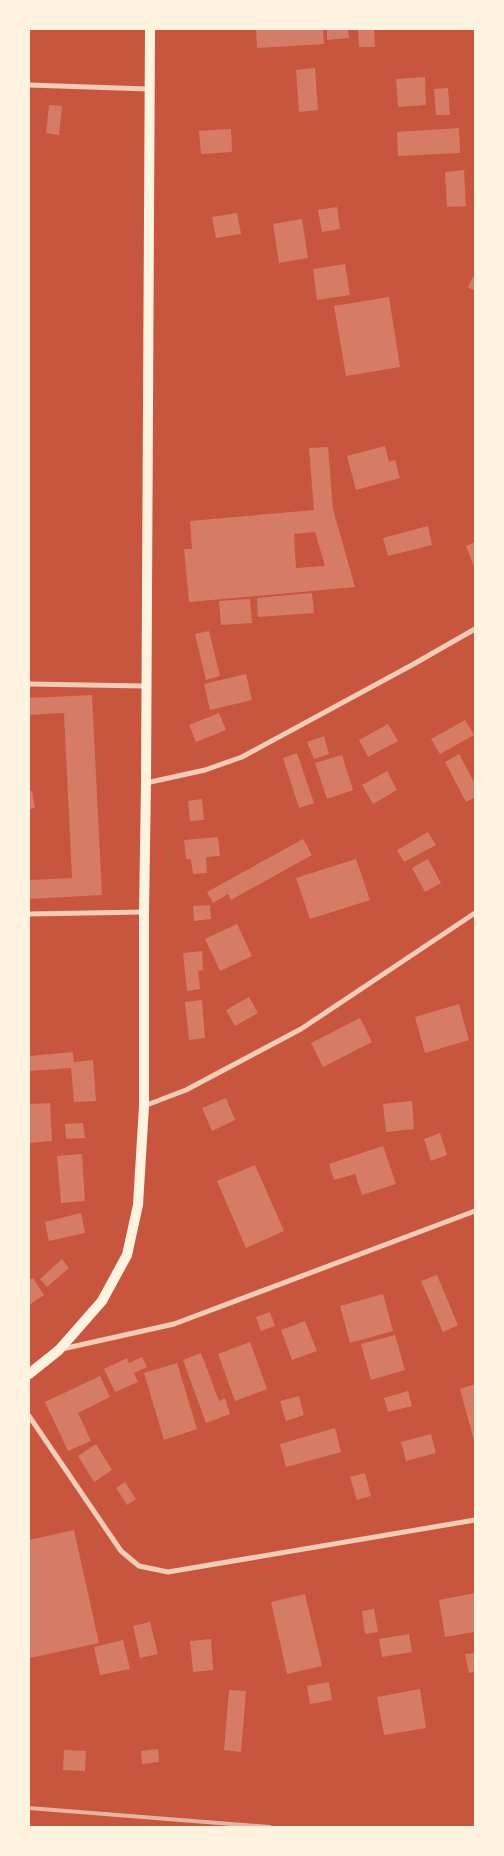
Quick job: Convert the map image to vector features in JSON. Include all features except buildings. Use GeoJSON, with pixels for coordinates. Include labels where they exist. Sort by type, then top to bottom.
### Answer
{"type":"FeatureCollection","features":[{"type":"Feature","properties":{"kind":"main road"},"geometry":{"type":"LineString","coordinates":[[29,1374],[59,1350],[102,1301],[127,1255],[138,1205],[144,1106],[148,89],[150,29]]}},
{"type":"Feature","properties":{"kind":"street"},"geometry":{"type":"LineString","coordinates":[[29,85],[148,89]]}},
{"type":"Feature","properties":{"kind":"street"},"geometry":{"type":"LineString","coordinates":[[146,783],[205,770],[242,757],[475,629]]}},
{"type":"Feature","properties":{"kind":"street"},"geometry":{"type":"LineString","coordinates":[[29,684],[146,686]]}},
{"type":"Feature","properties":{"kind":"street"},"geometry":{"type":"LineString","coordinates":[[29,914],[144,912]]}},
{"type":"Feature","properties":{"kind":"street"},"geometry":{"type":"LineString","coordinates":[[144,1106],[186,1090],[301,1029],[475,913]]}},
{"type":"Feature","properties":{"kind":"street"},"geometry":{"type":"LineString","coordinates":[[59,1350],[174,1324],[475,1211]]}},
{"type":"Feature","properties":{"kind":"street"},"geometry":{"type":"LineString","coordinates":[[29,1416],[121,1551],[139,1566],[168,1572],[475,1520]]}},
{"type":"Feature","properties":{"kind":"railway"},"geometry":{"type":"LineString","coordinates":[[29,1808],[270,1827]]}}]}
